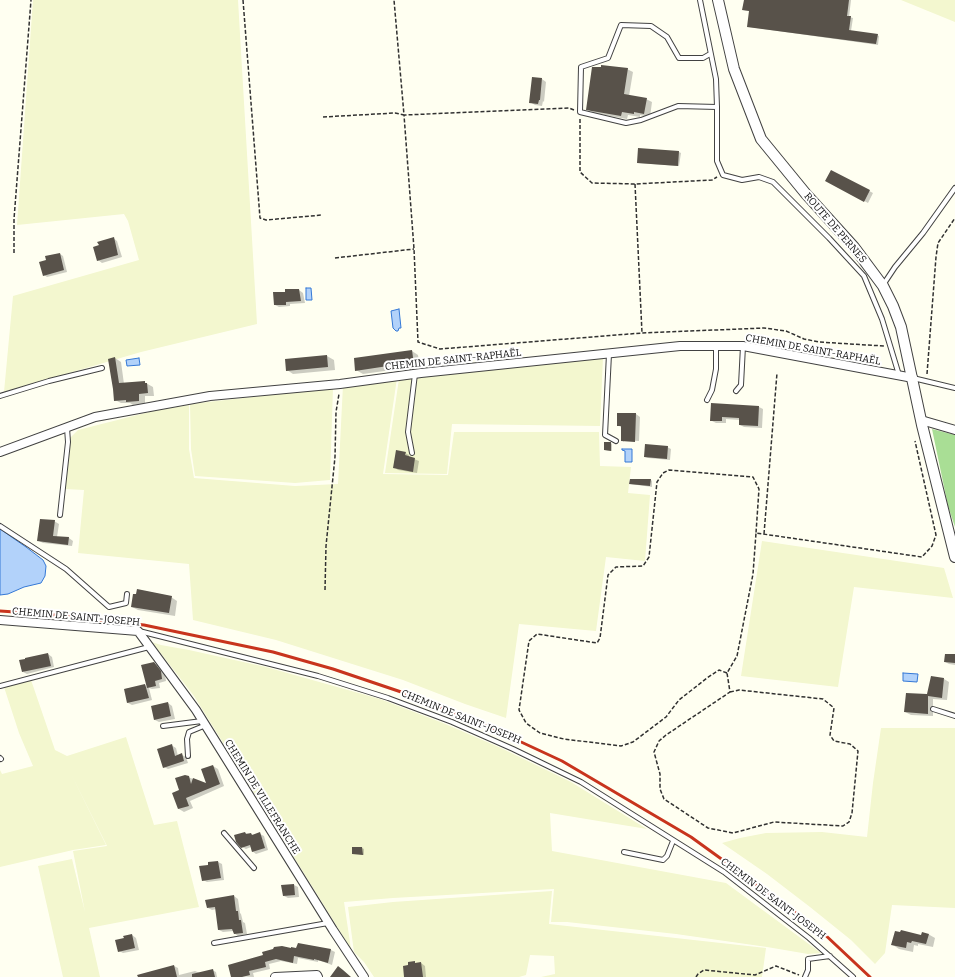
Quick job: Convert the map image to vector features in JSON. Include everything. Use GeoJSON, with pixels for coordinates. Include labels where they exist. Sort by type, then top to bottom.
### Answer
{"type":"FeatureCollection","features":[{"type":"Feature","properties":{"kind":"street","name":"ROUTE DE PERNES"},"geometry":{"type":"LineString","coordinates":[[718,0],[734,69],[761,139],[806,194],[854,247],[882,286],[893,306],[901,327],[921,420],[955,557]]}},
{"type":"Feature","properties":{"kind":"street","name":"CHEMIN DE SAINT-RAPHAËL"},"geometry":{"type":"LineString","coordinates":[[0,452],[95,417],[210,396],[340,384],[415,373],[680,346],[743,346],[913,378]]}},
{"type":"Feature","properties":{"kind":"street"},"geometry":{"type":"LineString","coordinates":[[921,420],[955,430]]}},
{"type":"Feature","properties":{"kind":"street","name":"CHEMIN DE SAINT-JOSEPH"},"geometry":{"type":"LineString","coordinates":[[0,620],[138,631]]}},
{"type":"Feature","properties":{"kind":"street","name":"CHEMIN DE VILLEFRANCHE"},"geometry":{"type":"LineString","coordinates":[[138,631],[204,723],[328,923],[364,977]]}},
{"type":"Feature","properties":{"kind":"street"},"geometry":{"type":"LineString","coordinates":[[275,977],[317,975],[318,977]]}},
{"type":"Feature","properties":{"kind":"lane"},"geometry":{"type":"LineString","coordinates":[[700,0],[716,79],[717,161],[723,174],[742,180],[759,177],[773,182],[829,238],[864,276],[882,319],[899,376]]}},
{"type":"Feature","properties":{"kind":"lane"},"geometry":{"type":"LineString","coordinates":[[710,54],[703,58],[679,58],[667,37],[651,26],[621,25],[608,58],[581,67],[580,112],[626,123],[641,120],[678,106],[717,107]]}},
{"type":"Feature","properties":{"kind":"lane"},"geometry":{"type":"LineString","coordinates":[[882,286],[895,267],[923,233],[955,188]]}},
{"type":"Feature","properties":{"kind":"lane"},"geometry":{"type":"LineString","coordinates":[[707,400],[712,390],[716,369],[716,346]]}},
{"type":"Feature","properties":{"kind":"lane"},"geometry":{"type":"LineString","coordinates":[[736,391],[741,385],[743,346]]}},
{"type":"Feature","properties":{"kind":"lane"},"geometry":{"type":"LineString","coordinates":[[609,353],[605,435],[616,441]]}},
{"type":"Feature","properties":{"kind":"lane"},"geometry":{"type":"LineString","coordinates":[[0,396],[102,368]]}},
{"type":"Feature","properties":{"kind":"lane"},"geometry":{"type":"LineString","coordinates":[[412,453],[408,432],[415,373]]}},
{"type":"Feature","properties":{"kind":"lane"},"geometry":{"type":"LineString","coordinates":[[913,378],[955,388]]}},
{"type":"Feature","properties":{"kind":"lane"},"geometry":{"type":"LineString","coordinates":[[60,516],[68,442],[68,427]]}},
{"type":"Feature","properties":{"kind":"lane"},"geometry":{"type":"LineString","coordinates":[[0,526],[66,569],[109,607],[126,603],[127,594]]}},
{"type":"Feature","properties":{"kind":"lane","name":"CHEMIN DE SAINT-JOSEPH"},"geometry":{"type":"LineString","coordinates":[[138,631],[318,676],[388,698],[452,722],[513,749],[581,782],[724,872],[809,938],[853,977]]}},
{"type":"Feature","properties":{"kind":"lane"},"geometry":{"type":"LineString","coordinates":[[0,686],[150,647]]}},
{"type":"Feature","properties":{"kind":"lane"},"geometry":{"type":"LineString","coordinates":[[933,709],[955,716]]}},
{"type":"Feature","properties":{"kind":"lane"},"geometry":{"type":"LineString","coordinates":[[163,726],[204,723]]}},
{"type":"Feature","properties":{"kind":"lane"},"geometry":{"type":"LineString","coordinates":[[188,756],[187,739],[189,732],[204,723]]}},
{"type":"Feature","properties":{"kind":"lane"},"geometry":{"type":"LineString","coordinates":[[224,833],[254,868]]}},
{"type":"Feature","properties":{"kind":"lane"},"geometry":{"type":"LineString","coordinates":[[624,852],[663,860],[667,856],[674,841]]}},
{"type":"Feature","properties":{"kind":"lane"},"geometry":{"type":"LineString","coordinates":[[214,943],[328,923]]}},
{"type":"Feature","properties":{"kind":"lane"},"geometry":{"type":"LineString","coordinates":[[805,976],[808,970],[808,959],[830,956]]}},
{"type":"Feature","properties":{"kind":"path"},"geometry":{"type":"LineString","coordinates":[[14,253],[14,219],[31,0]]}},
{"type":"Feature","properties":{"kind":"path"},"geometry":{"type":"LineString","coordinates":[[243,0],[260,218],[266,220],[322,214]]}},
{"type":"Feature","properties":{"kind":"path"},"geometry":{"type":"LineString","coordinates":[[394,0],[414,250],[418,342],[440,349],[642,333],[764,328],[786,331],[804,339],[819,342],[890,347]]}},
{"type":"Feature","properties":{"kind":"path"},"geometry":{"type":"LineString","coordinates":[[323,117],[395,113],[404,115],[569,108],[580,112],[580,172],[592,183],[635,184],[712,180],[723,174]]}},
{"type":"Feature","properties":{"kind":"path"},"geometry":{"type":"LineString","coordinates":[[635,184],[642,333]]}},
{"type":"Feature","properties":{"kind":"path"},"geometry":{"type":"LineString","coordinates":[[927,382],[938,243],[955,218]]}},
{"type":"Feature","properties":{"kind":"path"},"geometry":{"type":"LineString","coordinates":[[335,258],[414,250]]}},
{"type":"Feature","properties":{"kind":"path"},"geometry":{"type":"LineString","coordinates":[[764,534],[777,373]]}},
{"type":"Feature","properties":{"kind":"path"},"geometry":{"type":"LineString","coordinates":[[325,590],[326,546],[335,457],[336,412],[340,384]]}},
{"type":"Feature","properties":{"kind":"path"},"geometry":{"type":"LineString","coordinates":[[756,533],[922,557],[932,546],[936,535],[914,435]]}},
{"type":"Feature","properties":{"kind":"path"},"geometry":{"type":"LineString","coordinates":[[727,673],[719,670],[707,678],[679,700],[666,717],[633,742],[621,746],[564,739],[540,733],[526,723],[519,710],[529,641],[537,634],[597,643],[600,638],[608,575],[616,567],[643,566],[649,557],[657,482],[662,473],[669,470],[753,477],[759,489],[753,574],[737,656],[727,673],[730,692]]}},
{"type":"Feature","properties":{"kind":"path"},"geometry":{"type":"LineString","coordinates":[[739,690],[823,699],[834,708],[830,735],[834,741],[850,744],[858,751],[852,813],[849,822],[842,826],[774,822],[733,832],[708,828],[664,799],[660,789],[660,774],[654,752],[659,741],[730,692],[739,690]]}},
{"type":"Feature","properties":{"kind":"path"},"geometry":{"type":"LineString","coordinates":[[696,977],[704,970],[755,975],[776,966],[805,976]]}},
{"type":"Feature","properties":{"kind":"green space"},"geometry":{"type":"Polygon","coordinates":[[[33,0],[238,0],[257,324],[141,352],[4,392],[13,296],[139,260],[128,221],[124,214],[17,225],[33,0]]]}},
{"type":"Feature","properties":{"kind":"green space"},"geometry":{"type":"Polygon","coordinates":[[[901,0],[955,0],[955,22],[901,0]]]}},
{"type":"Feature","properties":{"kind":"green space"},"geometry":{"type":"Polygon","coordinates":[[[603,357],[600,426],[452,424],[447,474],[385,473],[399,379],[603,357]]]}},
{"type":"Feature","properties":{"kind":"green space"},"geometry":{"type":"Polygon","coordinates":[[[397,378],[383,474],[448,475],[454,432],[599,432],[600,466],[631,467],[628,493],[650,495],[645,561],[606,557],[596,631],[519,624],[506,718],[403,680],[276,640],[193,620],[189,564],[78,553],[84,490],[65,489],[70,438],[78,430],[153,411],[189,405],[189,449],[194,478],[295,486],[338,484],[343,385],[397,378]]]}},
{"type":"Feature","properties":{"kind":"green space"},"geometry":{"type":"Polygon","coordinates":[[[333,388],[330,480],[295,483],[195,476],[191,449],[190,404],[333,388]]]}},
{"type":"Feature","properties":{"kind":"green space"},"geometry":{"type":"Polygon","coordinates":[[[932,429],[955,435],[955,527],[948,506],[932,429]]]}},
{"type":"Feature","properties":{"kind":"green space"},"geometry":{"type":"Polygon","coordinates":[[[762,541],[944,568],[953,598],[854,587],[838,687],[741,676],[762,541]]]}},
{"type":"Feature","properties":{"kind":"green space"},"geometry":{"type":"Polygon","coordinates":[[[152,642],[266,667],[380,699],[443,723],[501,748],[571,782],[647,829],[550,813],[552,851],[726,883],[821,953],[808,954],[676,934],[567,922],[551,922],[554,889],[344,902],[351,949],[194,696],[152,642]]]}},
{"type":"Feature","properties":{"kind":"green space"},"geometry":{"type":"Polygon","coordinates":[[[31,680],[55,750],[67,756],[126,737],[154,825],[177,821],[199,907],[89,928],[100,977],[63,977],[38,866],[72,859],[85,912],[73,851],[107,846],[71,774],[106,845],[73,850],[0,867],[0,770],[2,774],[33,766],[19,733],[4,687],[31,680]]]}},
{"type":"Feature","properties":{"kind":"green space"},"geometry":{"type":"Polygon","coordinates":[[[881,728],[955,728],[955,908],[892,905],[885,953],[875,964],[851,940],[810,907],[767,874],[722,843],[766,833],[822,832],[867,837],[881,728]]]}},
{"type":"Feature","properties":{"kind":"green space"},"geometry":{"type":"Polygon","coordinates":[[[552,891],[549,924],[766,948],[762,977],[541,977],[555,974],[554,956],[530,955],[526,975],[519,977],[374,977],[364,962],[354,952],[348,907],[393,902],[552,891]]]}},
{"type":"Feature","properties":{"kind":"water"},"geometry":{"type":"Polygon","coordinates":[[[306,288],[311,288],[312,300],[306,300],[306,288]]]}},
{"type":"Feature","properties":{"kind":"water"},"geometry":{"type":"Polygon","coordinates":[[[399,309],[401,328],[396,331],[393,328],[391,311],[399,309]]]}},
{"type":"Feature","properties":{"kind":"water"},"geometry":{"type":"Polygon","coordinates":[[[139,358],[140,365],[127,366],[126,360],[139,358]]]}},
{"type":"Feature","properties":{"kind":"water"},"geometry":{"type":"Polygon","coordinates":[[[622,449],[632,449],[632,462],[625,462],[625,451],[622,449]]]}},
{"type":"Feature","properties":{"kind":"water"},"geometry":{"type":"Polygon","coordinates":[[[0,529],[43,560],[46,566],[45,576],[41,583],[24,587],[8,594],[0,595],[0,529]]]}},
{"type":"Feature","properties":{"kind":"water"},"geometry":{"type":"Polygon","coordinates":[[[903,673],[918,674],[917,682],[903,681],[903,673]]]}},
{"type":"Feature","properties":{"kind":"building"},"geometry":{"type":"Polygon","coordinates":[[[744,0],[849,0],[847,16],[851,16],[849,30],[878,34],[876,44],[747,27],[749,11],[742,10],[744,0]]]}},
{"type":"Feature","properties":{"kind":"building"},"geometry":{"type":"Polygon","coordinates":[[[601,65],[628,68],[624,94],[647,98],[644,114],[622,112],[621,116],[586,110],[592,67],[601,67],[601,65]]]}},
{"type":"Feature","properties":{"kind":"building"},"geometry":{"type":"Polygon","coordinates":[[[532,77],[542,78],[540,100],[538,104],[529,103],[532,77]]]}},
{"type":"Feature","properties":{"kind":"building"},"geometry":{"type":"Polygon","coordinates":[[[638,148],[679,151],[678,166],[637,163],[638,148]]]}},
{"type":"Feature","properties":{"kind":"building"},"geometry":{"type":"Polygon","coordinates":[[[831,170],[870,190],[864,202],[825,181],[831,170]]]}},
{"type":"Feature","properties":{"kind":"building"},"geometry":{"type":"Polygon","coordinates":[[[114,237],[118,255],[97,261],[93,247],[99,245],[97,242],[114,237]]]}},
{"type":"Feature","properties":{"kind":"building"},"geometry":{"type":"Polygon","coordinates":[[[60,253],[64,270],[43,276],[39,262],[46,260],[45,256],[60,253]]]}},
{"type":"Feature","properties":{"kind":"building"},"geometry":{"type":"Polygon","coordinates":[[[285,289],[299,289],[301,301],[286,302],[286,305],[274,305],[273,292],[285,292],[285,289]]]}},
{"type":"Feature","properties":{"kind":"building"},"geometry":{"type":"Polygon","coordinates":[[[412,350],[414,365],[402,367],[401,364],[355,371],[354,358],[412,350]]]}},
{"type":"Feature","properties":{"kind":"building"},"geometry":{"type":"Polygon","coordinates":[[[327,355],[328,367],[286,371],[285,359],[327,355]]]}},
{"type":"Feature","properties":{"kind":"building"},"geometry":{"type":"Polygon","coordinates":[[[115,357],[119,383],[145,381],[145,383],[147,383],[148,393],[139,394],[139,401],[114,401],[108,359],[115,357]]]}},
{"type":"Feature","properties":{"kind":"building"},"geometry":{"type":"Polygon","coordinates":[[[711,403],[759,406],[758,426],[739,425],[739,418],[722,417],[722,421],[710,421],[711,403]]]}},
{"type":"Feature","properties":{"kind":"building"},"geometry":{"type":"Polygon","coordinates":[[[617,413],[636,413],[635,442],[621,441],[621,426],[617,426],[617,413]]]}},
{"type":"Feature","properties":{"kind":"building"},"geometry":{"type":"Polygon","coordinates":[[[604,442],[611,442],[611,451],[604,450],[604,442]]]}},
{"type":"Feature","properties":{"kind":"building"},"geometry":{"type":"Polygon","coordinates":[[[645,444],[668,446],[667,459],[644,457],[645,444]]]}},
{"type":"Feature","properties":{"kind":"building"},"geometry":{"type":"Polygon","coordinates":[[[396,450],[406,452],[405,455],[415,458],[413,472],[393,468],[396,450]]]}},
{"type":"Feature","properties":{"kind":"building"},"geometry":{"type":"Polygon","coordinates":[[[630,479],[651,479],[650,486],[629,484],[630,479]]]}},
{"type":"Feature","properties":{"kind":"building"},"geometry":{"type":"Polygon","coordinates":[[[40,519],[55,520],[53,536],[69,537],[68,545],[37,541],[40,519]]]}},
{"type":"Feature","properties":{"kind":"building"},"geometry":{"type":"Polygon","coordinates":[[[137,589],[172,596],[169,613],[131,607],[133,594],[136,594],[137,589]]]}},
{"type":"Feature","properties":{"kind":"building"},"geometry":{"type":"Polygon","coordinates":[[[48,653],[51,666],[22,672],[19,660],[48,653]]]}},
{"type":"Feature","properties":{"kind":"building"},"geometry":{"type":"Polygon","coordinates":[[[945,654],[955,654],[955,663],[944,662],[945,654]]]}},
{"type":"Feature","properties":{"kind":"building"},"geometry":{"type":"Polygon","coordinates":[[[154,662],[161,671],[162,679],[155,681],[156,686],[147,688],[141,665],[154,662]]]}},
{"type":"Feature","properties":{"kind":"building"},"geometry":{"type":"Polygon","coordinates":[[[931,676],[944,678],[942,698],[928,696],[928,714],[904,712],[906,693],[927,694],[931,676]]]}},
{"type":"Feature","properties":{"kind":"building"},"geometry":{"type":"Polygon","coordinates":[[[145,684],[149,698],[127,703],[124,689],[145,684]]]}},
{"type":"Feature","properties":{"kind":"building"},"geometry":{"type":"Polygon","coordinates":[[[168,702],[171,716],[154,720],[151,706],[168,702]]]}},
{"type":"Feature","properties":{"kind":"building"},"geometry":{"type":"Polygon","coordinates":[[[172,744],[175,756],[182,753],[184,761],[163,768],[157,749],[172,744]]]}},
{"type":"Feature","properties":{"kind":"building"},"geometry":{"type":"Polygon","coordinates":[[[213,765],[220,784],[186,798],[189,806],[178,809],[172,793],[179,790],[175,778],[185,775],[189,776],[191,784],[193,778],[206,783],[201,769],[213,765]]]}},
{"type":"Feature","properties":{"kind":"building"},"geometry":{"type":"Polygon","coordinates":[[[245,832],[246,834],[251,833],[252,835],[260,832],[265,848],[252,852],[250,845],[241,848],[236,842],[234,835],[245,832]]]}},
{"type":"Feature","properties":{"kind":"building"},"geometry":{"type":"Polygon","coordinates":[[[352,847],[362,847],[363,855],[352,854],[352,847]]]}},
{"type":"Feature","properties":{"kind":"building"},"geometry":{"type":"Polygon","coordinates":[[[218,861],[221,878],[202,881],[199,866],[208,865],[208,862],[218,861]]]}},
{"type":"Feature","properties":{"kind":"building"},"geometry":{"type":"Polygon","coordinates":[[[294,884],[295,895],[283,896],[281,885],[294,884]]]}},
{"type":"Feature","properties":{"kind":"building"},"geometry":{"type":"Polygon","coordinates":[[[234,895],[236,911],[238,911],[239,920],[241,920],[243,933],[234,934],[232,929],[218,930],[215,907],[207,908],[205,900],[234,895]]]}},
{"type":"Feature","properties":{"kind":"building"},"geometry":{"type":"Polygon","coordinates":[[[901,930],[921,935],[922,932],[929,934],[926,944],[912,941],[911,943],[907,942],[906,948],[891,945],[895,931],[900,932],[901,930]]]}},
{"type":"Feature","properties":{"kind":"building"},"geometry":{"type":"Polygon","coordinates":[[[132,934],[135,948],[118,952],[115,940],[132,934]]]}},
{"type":"Feature","properties":{"kind":"building"},"geometry":{"type":"Polygon","coordinates":[[[298,943],[331,949],[328,963],[294,956],[293,963],[276,959],[265,962],[266,967],[249,971],[250,975],[231,977],[228,965],[263,955],[262,952],[273,949],[274,947],[282,946],[296,948],[298,943]]]}},
{"type":"Feature","properties":{"kind":"building"},"geometry":{"type":"Polygon","coordinates":[[[415,961],[415,963],[421,962],[423,977],[404,977],[403,966],[408,965],[408,962],[415,961]]]}},
{"type":"Feature","properties":{"kind":"building"},"geometry":{"type":"Polygon","coordinates":[[[174,965],[177,977],[138,977],[137,975],[174,965]]]}},
{"type":"Feature","properties":{"kind":"building"},"geometry":{"type":"Polygon","coordinates":[[[338,966],[343,970],[351,977],[330,977],[338,966]]]}},
{"type":"Feature","properties":{"kind":"building"},"geometry":{"type":"Polygon","coordinates":[[[213,969],[215,977],[192,977],[192,974],[213,969]]]}},
{"type":"Feature","properties":{"kind":"railway"},"geometry":{"type":"LineString","coordinates":[[0,611],[45,614],[144,625],[273,652],[333,669],[416,697],[491,728],[562,761],[691,837],[821,931],[870,977]]}}]}
